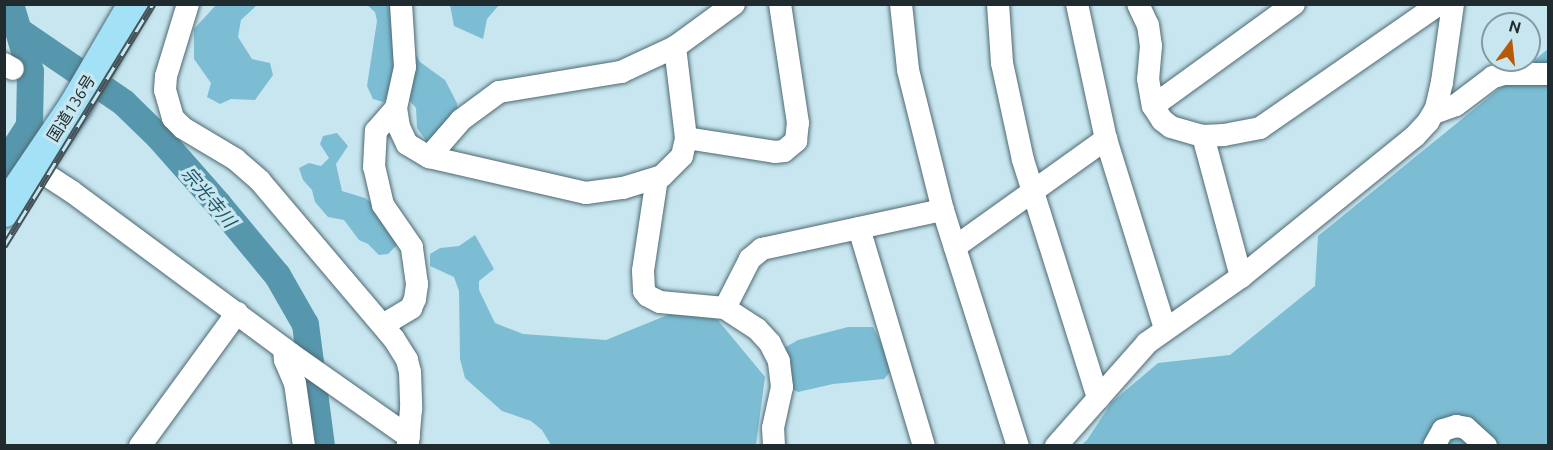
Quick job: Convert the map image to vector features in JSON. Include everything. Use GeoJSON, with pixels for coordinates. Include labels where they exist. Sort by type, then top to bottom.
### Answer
{"type":"FeatureCollection","features":[{"type":"Feature","properties":{"kind":"highway","name":"国道136号"},"geometry":{"type":"LineString","coordinates":[[4,210],[75,105],[134,4]]}},
{"type":"Feature","properties":{"kind":"street"},"geometry":{"type":"LineString","coordinates":[[188,4],[166,75],[165,90],[174,118],[183,128],[235,159],[260,181],[402,349],[409,366],[412,387],[408,441]]}},
{"type":"Feature","properties":{"kind":"street"},"geometry":{"type":"LineString","coordinates":[[401,4],[405,67],[396,108],[399,127],[407,144],[429,157],[586,193],[623,188],[657,178],[669,172],[682,156],[686,138],[675,47]]}},
{"type":"Feature","properties":{"kind":"street"},"geometry":{"type":"LineString","coordinates":[[429,157],[461,120],[499,92],[621,72],[675,47],[734,4]]}},
{"type":"Feature","properties":{"kind":"street"},"geometry":{"type":"LineString","coordinates":[[686,138],[775,152],[792,147],[796,141],[798,123],[780,4]]}},
{"type":"Feature","properties":{"kind":"street"},"geometry":{"type":"LineString","coordinates":[[902,4],[908,70],[943,210],[1018,446]]}},
{"type":"Feature","properties":{"kind":"street"},"geometry":{"type":"LineString","coordinates":[[998,4],[1002,63],[1007,93],[1033,190],[1098,398]]}},
{"type":"Feature","properties":{"kind":"street"},"geometry":{"type":"LineString","coordinates":[[1077,4],[1106,139],[1165,329]]}},
{"type":"Feature","properties":{"kind":"street"},"geometry":{"type":"LineString","coordinates":[[1153,106],[1294,4]]}},
{"type":"Feature","properties":{"kind":"street"},"geometry":{"type":"LineString","coordinates":[[1142,6],[1151,46],[1148,79],[1153,106],[1162,120],[1171,127],[1203,136],[1224,135],[1260,128],[1439,4]]}},
{"type":"Feature","properties":{"kind":"street"},"geometry":{"type":"LineString","coordinates":[[1056,446],[1147,343],[1241,277],[1415,136],[1434,113],[1443,82],[1452,4]]}},
{"type":"Feature","properties":{"kind":"street"},"geometry":{"type":"LineString","coordinates":[[1434,113],[1456,105],[1493,77],[1548,74]]}},
{"type":"Feature","properties":{"kind":"street"},"geometry":{"type":"LineString","coordinates":[[383,325],[411,308],[416,299],[417,284],[412,247],[383,205],[374,167],[376,131],[396,108]]}},
{"type":"Feature","properties":{"kind":"street"},"geometry":{"type":"LineString","coordinates":[[1203,136],[1241,277]]}},
{"type":"Feature","properties":{"kind":"street"},"geometry":{"type":"LineString","coordinates":[[955,247],[1106,139]]}},
{"type":"Feature","properties":{"kind":"street"},"geometry":{"type":"LineString","coordinates":[[34,167],[71,190],[408,441]]}},
{"type":"Feature","properties":{"kind":"street"},"geometry":{"type":"LineString","coordinates":[[657,178],[643,271],[644,291],[648,296],[660,302],[725,308],[757,329],[770,343],[779,361],[782,387],[773,428],[774,446]]}},
{"type":"Feature","properties":{"kind":"street"},"geometry":{"type":"LineString","coordinates":[[725,308],[750,259],[762,249],[943,210]]}},
{"type":"Feature","properties":{"kind":"street"},"geometry":{"type":"LineString","coordinates":[[859,228],[924,446]]}},
{"type":"Feature","properties":{"kind":"street"},"geometry":{"type":"LineString","coordinates":[[140,446],[237,313]]}},
{"type":"Feature","properties":{"kind":"street"},"geometry":{"type":"LineString","coordinates":[[288,351],[285,360],[295,383],[304,446]]}},
{"type":"Feature","properties":{"kind":"street"},"geometry":{"type":"LineString","coordinates":[[1434,446],[1443,430],[1456,426],[1466,428],[1486,446]]}},
{"type":"Feature","properties":{"kind":"shaded area"},"geometry":{"type":"Polygon","coordinates":[[[5,4],[14,5],[22,28],[12,29],[5,4]]]}},
{"type":"Feature","properties":{"kind":"shaded area"},"geometry":{"type":"Polygon","coordinates":[[[450,4],[499,5],[487,19],[483,39],[454,26],[450,4]]]}},
{"type":"Feature","properties":{"kind":"shaded area"},"geometry":{"type":"Polygon","coordinates":[[[216,5],[257,5],[241,20],[238,37],[252,59],[270,63],[273,75],[255,100],[231,99],[220,104],[207,97],[211,83],[194,59],[194,29],[216,5]]]}},
{"type":"Feature","properties":{"kind":"shaded area"},"geometry":{"type":"Polygon","coordinates":[[[367,5],[397,5],[396,21],[420,62],[445,80],[457,103],[458,112],[427,142],[417,128],[416,108],[410,101],[392,94],[383,102],[373,99],[367,86],[377,21],[375,12],[367,5]]]}},
{"type":"Feature","properties":{"kind":"shaded area"},"geometry":{"type":"Polygon","coordinates":[[[1548,49],[1548,445],[1080,446],[1087,440],[1112,402],[1158,363],[1230,355],[1315,286],[1318,236],[1520,72],[1541,72],[1541,55],[1548,49]]]}},
{"type":"Feature","properties":{"kind":"shaded area"},"geometry":{"type":"Polygon","coordinates":[[[337,133],[348,146],[336,164],[342,191],[365,198],[380,209],[398,244],[388,254],[379,255],[368,244],[359,240],[344,220],[328,217],[315,202],[312,190],[303,180],[299,168],[309,163],[321,166],[329,158],[320,144],[323,136],[337,133]]]}},
{"type":"Feature","properties":{"kind":"shaded area"},"geometry":{"type":"Polygon","coordinates":[[[475,235],[494,269],[479,281],[479,290],[495,323],[523,334],[606,340],[670,314],[717,319],[765,377],[756,445],[551,445],[542,430],[531,421],[502,411],[465,378],[460,359],[459,291],[454,277],[430,266],[430,254],[440,248],[459,246],[475,235]]]}},
{"type":"Feature","properties":{"kind":"shaded area"},"geometry":{"type":"Polygon","coordinates":[[[848,327],[873,327],[891,363],[891,371],[884,379],[833,384],[798,392],[789,387],[784,348],[798,340],[848,327]]]}},
{"type":"Feature","properties":{"kind":"waterway"},"geometry":{"type":"LineString","coordinates":[[4,164],[29,125],[30,71],[10,4]]}},
{"type":"Feature","properties":{"kind":"waterway","name":"宗光寺川"},"geometry":{"type":"LineString","coordinates":[[19,31],[123,102],[159,137],[277,275],[305,324],[321,446]]}},
{"type":"Feature","properties":{"kind":"railway"},"geometry":{"type":"LineString","coordinates":[[4,246],[153,4]]}}]}
